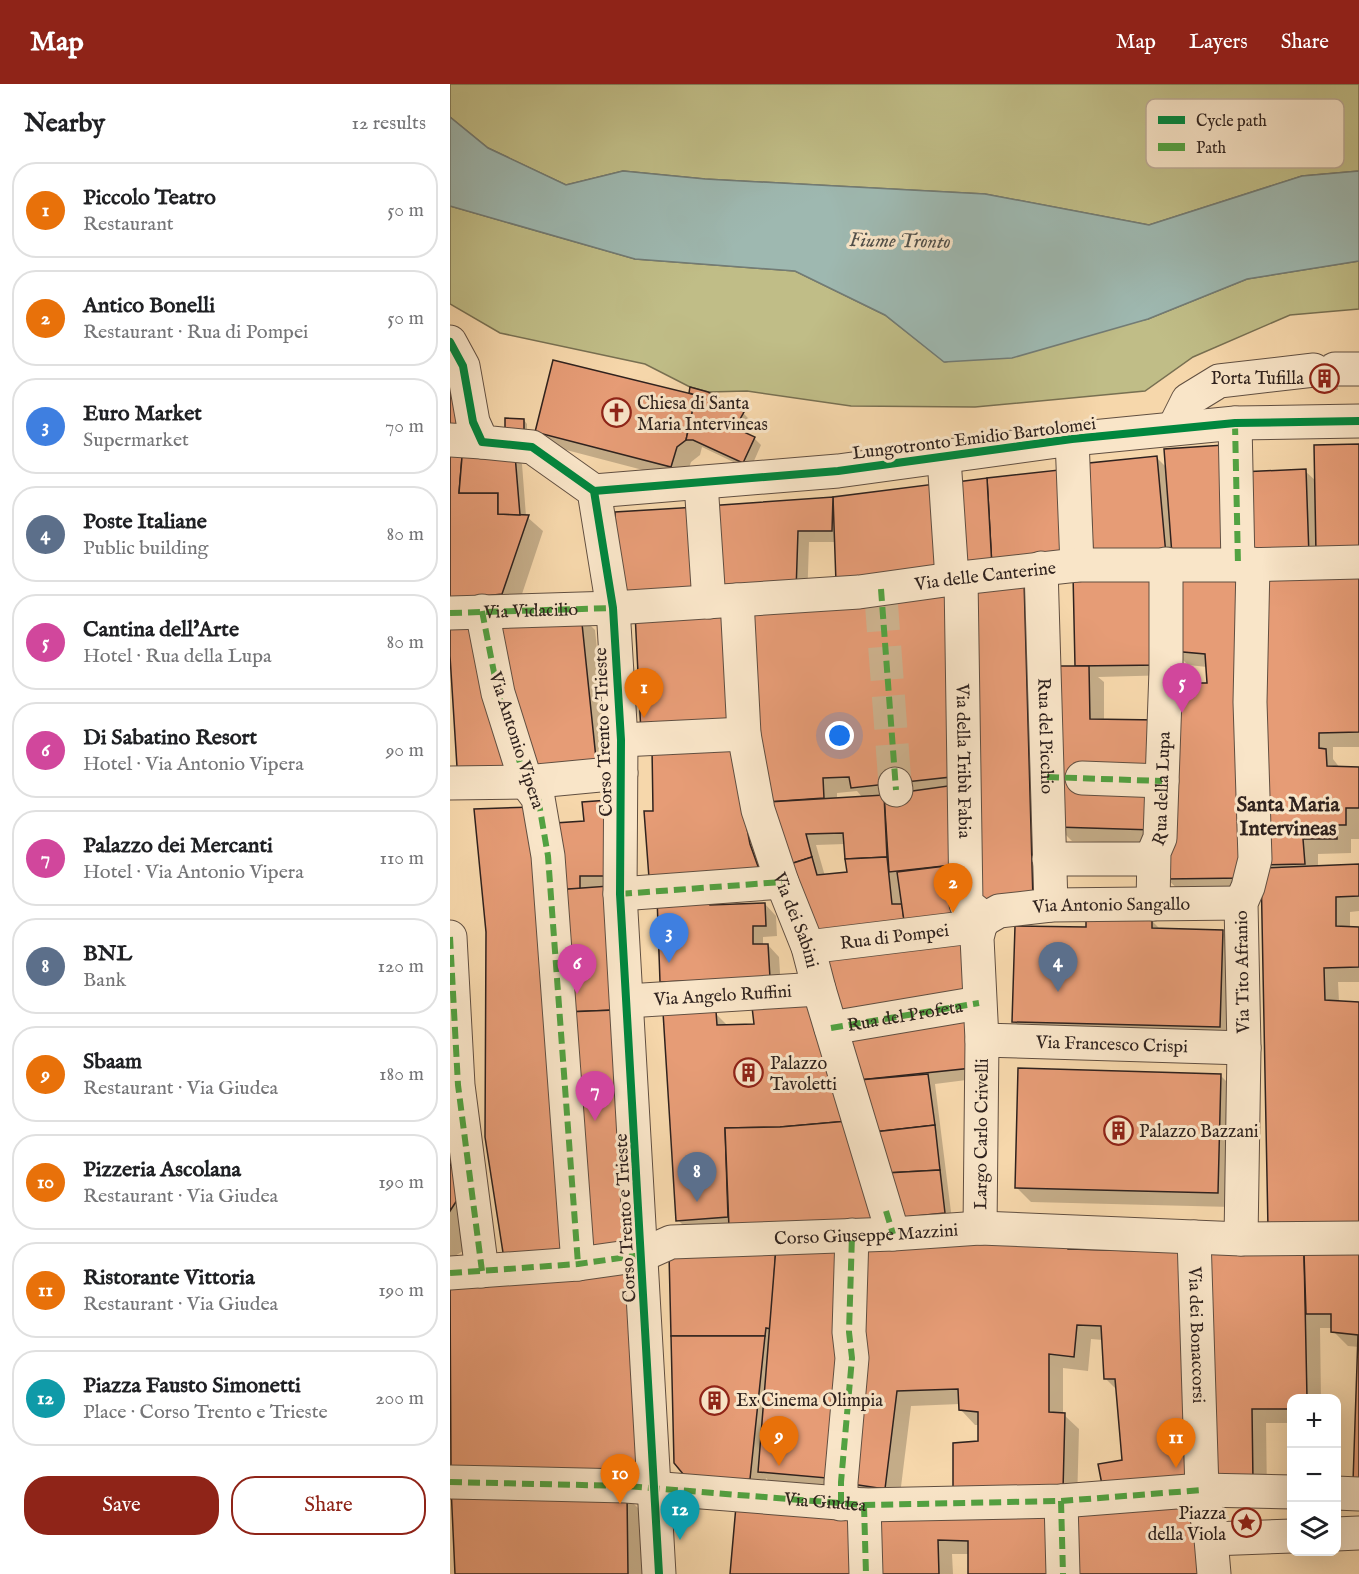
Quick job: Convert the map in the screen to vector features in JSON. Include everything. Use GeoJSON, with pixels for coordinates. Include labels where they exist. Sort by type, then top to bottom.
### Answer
{"type":"FeatureCollection","features":[{"type":"Feature","properties":{"kind":"street"},"geometry":{"type":"LineString","coordinates":[[450,342],[463,366],[473,422],[482,442]]}},
{"type":"Feature","properties":{"kind":"street"},"geometry":{"type":"LineString","coordinates":[[1174,428],[1188,400],[1219,381],[1336,369]]}},
{"type":"Feature","properties":{"kind":"street","name":"Lungotronto Emidio Bartolomei"},"geometry":{"type":"LineString","coordinates":[[594,491],[838,471],[1072,439],[1174,428],[1235,423],[1359,421]]}},
{"type":"Feature","properties":{"kind":"street","name":"Via Tito Afranio"},"geometry":{"type":"LineString","coordinates":[[1235,423],[1245,565],[1255,859],[1248,887],[1240,903],[1244,1048],[1240,1239]]}},
{"type":"Feature","properties":{"kind":"street"},"geometry":{"type":"LineString","coordinates":[[1072,439],[1077,565]]}},
{"type":"Feature","properties":{"kind":"street"},"geometry":{"type":"LineString","coordinates":[[450,440],[532,447],[594,491]]}},
{"type":"Feature","properties":{"kind":"street"},"geometry":{"type":"LineString","coordinates":[[944,458],[957,578]]}},
{"type":"Feature","properties":{"kind":"street","name":"Via dei Sabini"},"geometry":{"type":"LineString","coordinates":[[701,483],[758,810],[782,882],[808,947],[890,1223]]}},
{"type":"Feature","properties":{"kind":"street","name":"Corso Trento e Trieste"},"geometry":{"type":"LineString","coordinates":[[594,491],[613,608],[621,740],[620,894],[656,1489],[659,1574]]}},
{"type":"Feature","properties":{"kind":"street","name":"Via delle Canterine"},"geometry":{"type":"LineString","coordinates":[[613,608],[859,592],[881,593],[957,578],[1077,565],[1359,562]]}},
{"type":"Feature","properties":{"kind":"street","name":"Rua della Lupa"},"geometry":{"type":"LineString","coordinates":[[1153,904],[1153,859],[1160,838],[1166,670],[1166,564]]}},
{"type":"Feature","properties":{"kind":"street","name":"Rua del Picchio"},"geometry":{"type":"LineString","coordinates":[[1041,568],[1061,778],[1049,859],[1051,905]]}},
{"type":"Feature","properties":{"kind":"street","name":"Via della Tribù Fabia"},"geometry":{"type":"LineString","coordinates":[[957,578],[966,904],[983,922]]}},
{"type":"Feature","properties":{"kind":"street","name":"Via Vidacilio"},"geometry":{"type":"LineString","coordinates":[[450,613],[482,610],[613,608]]}},
{"type":"Feature","properties":{"kind":"street","name":"Via Antonio Vipera"},"geometry":{"type":"LineString","coordinates":[[482,610],[498,693],[526,782],[538,798],[548,856],[578,1264]]}},
{"type":"Feature","properties":{"kind":"street"},"geometry":{"type":"LineString","coordinates":[[621,740],[744,735]]}},
{"type":"Feature","properties":{"kind":"street"},"geometry":{"type":"LineString","coordinates":[[450,783],[526,782],[621,773]]}},
{"type":"Feature","properties":{"kind":"street"},"geometry":{"type":"LineString","coordinates":[[1061,778],[1162,781]]}},
{"type":"Feature","properties":{"kind":"street"},"geometry":{"type":"LineString","coordinates":[[1049,859],[1153,859]]}},
{"type":"Feature","properties":{"kind":"street"},"geometry":{"type":"LineString","coordinates":[[620,894],[782,882]]}},
{"type":"Feature","properties":{"kind":"street","name":"Via Antonio Sangallo"},"geometry":{"type":"LineString","coordinates":[[983,922],[999,911],[1051,905],[1240,903]]}},
{"type":"Feature","properties":{"kind":"street"},"geometry":{"type":"LineString","coordinates":[[982,1040],[977,938],[983,922]]}},
{"type":"Feature","properties":{"kind":"street","name":"Rua di Pompei"},"geometry":{"type":"LineString","coordinates":[[808,947],[983,922]]}},
{"type":"Feature","properties":{"kind":"street"},"geometry":{"type":"LineString","coordinates":[[450,937],[458,1085],[482,1271]]}},
{"type":"Feature","properties":{"kind":"street","name":"Via Angelo Ruffini"},"geometry":{"type":"LineString","coordinates":[[627,1001],[819,989]]}},
{"type":"Feature","properties":{"kind":"street","name":"Rua del Profeta"},"geometry":{"type":"LineString","coordinates":[[831,1028],[980,1003]]}},
{"type":"Feature","properties":{"kind":"street","name":"Via Francesco Crispi"},"geometry":{"type":"LineString","coordinates":[[982,1040],[1244,1048]]}},
{"type":"Feature","properties":{"kind":"street","name":"Largo Carlo Crivelli"},"geometry":{"type":"LineString","coordinates":[[980,1228],[982,1040]]}},
{"type":"Feature","properties":{"kind":"street","name":"Corso Giuseppe Mazzini"},"geometry":{"type":"LineString","coordinates":[[450,1273],[578,1264],[642,1255],[671,1242],[852,1234],[890,1223],[1240,1239],[1359,1238]]}},
{"type":"Feature","properties":{"kind":"street"},"geometry":{"type":"LineString","coordinates":[[852,1234],[849,1332],[852,1358],[841,1482],[853,1505],[866,1574]]}},
{"type":"Feature","properties":{"kind":"street","name":"Via dei Bonaccorsi"},"geometry":{"type":"LineString","coordinates":[[1194,1237],[1202,1490],[1214,1574]]}},
{"type":"Feature","properties":{"kind":"street","name":"Via Giudea"},"geometry":{"type":"LineString","coordinates":[[451,1482],[614,1486],[853,1505],[1061,1501],[1202,1490]]}},
{"type":"Feature","properties":{"kind":"street"},"geometry":{"type":"LineString","coordinates":[[1202,1490],[1287,1492]]}},
{"type":"Feature","properties":{"kind":"street"},"geometry":{"type":"LineString","coordinates":[[1341,1493],[1359,1494]]}},
{"type":"Feature","properties":{"kind":"street"},"geometry":{"type":"LineString","coordinates":[[1061,1501],[1063,1574]]}},
{"type":"Feature","properties":{"kind":"street"},"geometry":{"type":"LineString","coordinates":[[1341,1534],[1359,1533]]}},
{"type":"Feature","properties":{"kind":"street"},"geometry":{"type":"LineString","coordinates":[[1210,1539],[1287,1536]]}},
{"type":"Feature","properties":{"kind":"shaded area"},"geometry":{"type":"Polygon","coordinates":[[[450,84],[1359,84],[1359,171],[1302,176],[1149,225],[985,194],[705,179],[623,171],[566,185],[488,148],[450,117],[450,84]]]}},
{"type":"Feature","properties":{"kind":"shaded area"},"geometry":{"type":"Polygon","coordinates":[[[450,206],[635,259],[795,271],[885,315],[945,362],[1148,319],[1247,279],[1359,261],[1359,309],[1290,315],[1193,357],[1145,391],[975,407],[851,406],[747,391],[708,392],[690,387],[645,364],[500,333],[450,304],[450,206]]]}},
{"type":"Feature","properties":{"kind":"water","name":"Fiume Tronto"},"geometry":{"type":"Polygon","coordinates":[[[450,117],[488,148],[566,185],[623,171],[705,179],[985,194],[1149,225],[1302,176],[1359,171],[1359,261],[1247,279],[1148,319],[1012,358],[944,362],[885,315],[795,271],[635,259],[450,206],[450,117]]]}},
{"type":"Feature","properties":{"kind":"building"},"geometry":{"type":"Polygon","coordinates":[[[450,360],[458,380],[456,436],[450,435],[450,360]]]}},
{"type":"Feature","properties":{"kind":"building","name":"Chiesa di Santa Maria Intervineas"},"geometry":{"type":"Polygon","coordinates":[[[553,360],[696,395],[686,440],[677,447],[671,467],[535,432],[553,360]]]}},
{"type":"Feature","properties":{"kind":"building"},"geometry":{"type":"Polygon","coordinates":[[[690,387],[708,392],[744,412],[735,428],[755,437],[743,463],[693,440],[686,440],[696,395],[689,393],[690,387]]]}},
{"type":"Feature","properties":{"kind":"building"},"geometry":{"type":"Polygon","coordinates":[[[505,418],[524,419],[524,436],[505,436],[505,418]]]}},
{"type":"Feature","properties":{"kind":"building"},"geometry":{"type":"Polygon","coordinates":[[[1359,444],[1359,553],[1316,554],[1314,445],[1359,444]]]}},
{"type":"Feature","properties":{"kind":"building"},"geometry":{"type":"Polygon","coordinates":[[[450,445],[463,445],[459,493],[498,493],[498,514],[529,515],[502,594],[450,600],[450,445]]]}},
{"type":"Feature","properties":{"kind":"building"},"geometry":{"type":"Polygon","coordinates":[[[463,445],[515,455],[520,515],[498,514],[498,493],[459,493],[463,445]]]}},
{"type":"Feature","properties":{"kind":"building"},"geometry":{"type":"Polygon","coordinates":[[[1224,445],[1230,555],[1172,555],[1164,449],[1224,445]]]}},
{"type":"Feature","properties":{"kind":"building"},"geometry":{"type":"Polygon","coordinates":[[[1157,456],[1166,555],[1093,556],[1089,463],[1157,456]]]}},
{"type":"Feature","properties":{"kind":"building"},"geometry":{"type":"Polygon","coordinates":[[[1306,469],[1309,556],[1243,558],[1240,472],[1306,469]]]}},
{"type":"Feature","properties":{"kind":"building"},"geometry":{"type":"Polygon","coordinates":[[[1059,470],[1063,559],[992,567],[987,478],[1059,470]]]}},
{"type":"Feature","properties":{"kind":"building"},"geometry":{"type":"Polygon","coordinates":[[[987,478],[992,567],[955,571],[949,483],[987,478]]]}},
{"type":"Feature","properties":{"kind":"building"},"geometry":{"type":"Polygon","coordinates":[[[943,483],[949,572],[836,583],[833,497],[943,483]]]}},
{"type":"Feature","properties":{"kind":"building"},"geometry":{"type":"Polygon","coordinates":[[[833,497],[832,531],[798,531],[796,592],[713,594],[707,506],[833,497]]]}},
{"type":"Feature","properties":{"kind":"building"},"geometry":{"type":"Polygon","coordinates":[[[697,507],[702,597],[619,601],[615,512],[697,507]]]}},
{"type":"Feature","properties":{"kind":"building"},"geometry":{"type":"Polygon","coordinates":[[[1359,569],[1359,732],[1319,733],[1319,748],[1326,749],[1327,766],[1359,767],[1359,808],[1346,808],[1346,825],[1337,825],[1337,839],[1303,839],[1305,864],[1262,865],[1260,574],[1359,569]]]}},
{"type":"Feature","properties":{"kind":"building"},"geometry":{"type":"Polygon","coordinates":[[[1161,572],[1162,665],[1075,666],[1073,574],[1161,572]]]}},
{"type":"Feature","properties":{"kind":"building"},"geometry":{"type":"Polygon","coordinates":[[[1174,573],[1249,575],[1244,878],[1165,879],[1171,683],[1207,683],[1205,654],[1172,651],[1174,573]]]}},
{"type":"Feature","properties":{"kind":"building"},"geometry":{"type":"Polygon","coordinates":[[[965,578],[1024,580],[1033,900],[970,902],[965,578]]]}},
{"type":"Feature","properties":{"kind":"building"},"geometry":{"type":"Polygon","coordinates":[[[955,583],[960,776],[851,788],[849,777],[823,778],[824,798],[768,802],[741,607],[955,583]]]}},
{"type":"Feature","properties":{"kind":"building"},"geometry":{"type":"Polygon","coordinates":[[[728,608],[734,728],[641,733],[635,613],[728,608]]]}},
{"type":"Feature","properties":{"kind":"building"},"geometry":{"type":"Polygon","coordinates":[[[581,614],[597,768],[524,768],[487,618],[581,614]]]}},
{"type":"Feature","properties":{"kind":"building"},"geometry":{"type":"Polygon","coordinates":[[[482,620],[520,769],[457,767],[450,623],[482,620]]]}},
{"type":"Feature","properties":{"kind":"building"},"geometry":{"type":"Polygon","coordinates":[[[1054,666],[1089,666],[1090,719],[1158,720],[1154,830],[1056,827],[1054,666]]]}},
{"type":"Feature","properties":{"kind":"building"},"geometry":{"type":"Polygon","coordinates":[[[730,741],[750,844],[760,872],[649,878],[644,811],[653,811],[652,748],[730,741]]]}},
{"type":"Feature","properties":{"kind":"building"},"geometry":{"type":"Polygon","coordinates":[[[962,784],[962,864],[889,872],[884,795],[962,784]]]}},
{"type":"Feature","properties":{"kind":"building"},"geometry":{"type":"Polygon","coordinates":[[[884,795],[887,857],[845,859],[843,833],[806,834],[812,857],[784,866],[768,802],[884,795]]]}},
{"type":"Feature","properties":{"kind":"building"},"geometry":{"type":"Polygon","coordinates":[[[609,800],[614,876],[580,876],[580,889],[555,890],[555,823],[584,821],[582,802],[609,800]]]}},
{"type":"Feature","properties":{"kind":"building"},"geometry":{"type":"Polygon","coordinates":[[[534,807],[573,1254],[504,1259],[485,1137],[486,932],[474,809],[534,807]]]}},
{"type":"Feature","properties":{"kind":"building"},"geometry":{"type":"Polygon","coordinates":[[[812,857],[817,875],[847,872],[845,859],[887,857],[892,904],[902,904],[905,928],[814,939],[784,866],[812,857]]]}},
{"type":"Feature","properties":{"kind":"building"},"geometry":{"type":"Polygon","coordinates":[[[962,864],[963,921],[905,928],[897,872],[962,864]]]}},
{"type":"Feature","properties":{"kind":"building"},"geometry":{"type":"Polygon","coordinates":[[[1359,864],[1359,896],[1336,897],[1336,926],[1359,927],[1359,967],[1324,968],[1325,1000],[1359,1002],[1359,1227],[1268,1228],[1261,868],[1359,864]]]}},
{"type":"Feature","properties":{"kind":"building"},"geometry":{"type":"Polygon","coordinates":[[[609,886],[615,1010],[566,1012],[555,890],[609,886]]]}},
{"type":"Feature","properties":{"kind":"building"},"geometry":{"type":"Polygon","coordinates":[[[710,895],[710,905],[765,903],[766,926],[753,926],[753,944],[768,944],[770,978],[660,982],[657,897],[710,895]]]}},
{"type":"Feature","properties":{"kind":"building"},"geometry":{"type":"Polygon","coordinates":[[[1086,918],[1152,920],[1152,928],[1223,930],[1220,1027],[1012,1022],[1015,926],[1086,927],[1086,918]]]}},
{"type":"Feature","properties":{"kind":"building"},"geometry":{"type":"Polygon","coordinates":[[[964,934],[967,1000],[835,1018],[817,955],[964,934]]]}},
{"type":"Feature","properties":{"kind":"building","name":"Palazzo Tavoletti"},"geometry":{"type":"Polygon","coordinates":[[[810,1005],[848,1121],[780,1127],[725,1128],[728,1217],[676,1221],[663,1012],[716,1011],[717,1025],[754,1024],[752,1007],[810,1005]]]}},
{"type":"Feature","properties":{"kind":"building"},"geometry":{"type":"Polygon","coordinates":[[[615,1010],[630,1244],[581,1251],[566,1012],[615,1010]]]}},
{"type":"Feature","properties":{"kind":"building"},"geometry":{"type":"Polygon","coordinates":[[[970,1011],[972,1068],[859,1080],[842,1030],[970,1011]]]}},
{"type":"Feature","properties":{"kind":"building","name":"Palazzo Bazzani"},"geometry":{"type":"Polygon","coordinates":[[[1018,1068],[1221,1074],[1218,1193],[1015,1188],[1018,1068]]]}},
{"type":"Feature","properties":{"kind":"building"},"geometry":{"type":"Polygon","coordinates":[[[928,1074],[935,1125],[874,1132],[859,1080],[928,1074]]]}},
{"type":"Feature","properties":{"kind":"building"},"geometry":{"type":"Polygon","coordinates":[[[848,1121],[879,1219],[729,1228],[725,1128],[780,1127],[848,1121]]]}},
{"type":"Feature","properties":{"kind":"building"},"geometry":{"type":"Polygon","coordinates":[[[935,1125],[940,1170],[886,1173],[874,1132],[935,1125]]]}},
{"type":"Feature","properties":{"kind":"building"},"geometry":{"type":"Polygon","coordinates":[[[450,1137],[455,1156],[451,1165],[457,1172],[461,1194],[450,1211],[450,1137]]]}},
{"type":"Feature","properties":{"kind":"building"},"geometry":{"type":"Polygon","coordinates":[[[940,1170],[945,1213],[896,1218],[886,1173],[940,1170]]]}},
{"type":"Feature","properties":{"kind":"building"},"geometry":{"type":"Polygon","coordinates":[[[867,1241],[1068,1242],[1068,1249],[1190,1252],[1195,1488],[1103,1490],[1098,1464],[1122,1460],[1115,1379],[1104,1379],[1101,1326],[1077,1325],[1074,1357],[1049,1354],[1049,1412],[1065,1413],[1063,1490],[953,1489],[953,1443],[978,1441],[978,1412],[959,1410],[958,1389],[897,1391],[885,1489],[845,1483],[867,1241]]]}},
{"type":"Feature","properties":{"kind":"building"},"geometry":{"type":"Polygon","coordinates":[[[776,1247],[771,1329],[766,1328],[765,1336],[671,1336],[669,1254],[776,1247]]]}},
{"type":"Feature","properties":{"kind":"building"},"geometry":{"type":"Polygon","coordinates":[[[776,1247],[840,1247],[838,1479],[758,1472],[776,1247]]]}},
{"type":"Feature","properties":{"kind":"building"},"geometry":{"type":"Polygon","coordinates":[[[1202,1250],[1304,1253],[1307,1394],[1287,1394],[1287,1409],[1252,1409],[1253,1481],[1205,1480],[1202,1250]]]}},
{"type":"Feature","properties":{"kind":"building"},"geometry":{"type":"Polygon","coordinates":[[[1304,1253],[1359,1253],[1359,1482],[1353,1482],[1358,1335],[1331,1332],[1331,1314],[1306,1314],[1304,1253]]]}},
{"type":"Feature","properties":{"kind":"building"},"geometry":{"type":"Polygon","coordinates":[[[619,1267],[633,1284],[642,1478],[451,1472],[450,1284],[619,1267]]]}},
{"type":"Feature","properties":{"kind":"building","name":"Ex Cinema Olimpia"},"geometry":{"type":"Polygon","coordinates":[[[671,1336],[765,1336],[750,1479],[737,1482],[688,1480],[674,1463],[671,1336]]]}},
{"type":"Feature","properties":{"kind":"building"},"geometry":{"type":"Polygon","coordinates":[[[451,1487],[627,1494],[628,1574],[455,1574],[451,1487]]]}},
{"type":"Feature","properties":{"kind":"building"},"geometry":{"type":"Polygon","coordinates":[[[1200,1494],[1208,1574],[1071,1574],[1068,1508],[1200,1494]]]}},
{"type":"Feature","properties":{"kind":"building"},"geometry":{"type":"Polygon","coordinates":[[[736,1506],[861,1516],[858,1574],[730,1574],[736,1506]]]}},
{"type":"Feature","properties":{"kind":"building"},"geometry":{"type":"Polygon","coordinates":[[[1053,1510],[1053,1574],[968,1574],[968,1541],[938,1540],[939,1574],[871,1574],[868,1512],[1053,1510]]]}},
{"type":"Feature","properties":{"kind":"tunnel"},"geometry":{"type":"LineString","coordinates":[[881,598],[895,784]]}},
{"type":"Feature","properties":{"kind":"marked path"},"geometry":{"type":"LineString","coordinates":[[1235,423],[1238,565]]}},
{"type":"Feature","properties":{"kind":"marked path"},"geometry":{"type":"LineString","coordinates":[[881,589],[896,790]]}},
{"type":"Feature","properties":{"kind":"marked path"},"geometry":{"type":"LineString","coordinates":[[450,613],[613,608]]}},
{"type":"Feature","properties":{"kind":"marked path"},"geometry":{"type":"LineString","coordinates":[[482,611],[498,693],[526,782],[538,798],[548,856],[578,1264]]}},
{"type":"Feature","properties":{"kind":"marked path"},"geometry":{"type":"LineString","coordinates":[[1047,777],[1162,781]]}},
{"type":"Feature","properties":{"kind":"marked path"},"geometry":{"type":"LineString","coordinates":[[620,894],[782,882]]}},
{"type":"Feature","properties":{"kind":"marked path"},"geometry":{"type":"LineString","coordinates":[[450,937],[458,1085],[482,1271]]}},
{"type":"Feature","properties":{"kind":"marked path"},"geometry":{"type":"LineString","coordinates":[[831,1028],[979,1003]]}},
{"type":"Feature","properties":{"kind":"marked path"},"geometry":{"type":"LineString","coordinates":[[886,1211],[893,1234]]}},
{"type":"Feature","properties":{"kind":"marked path"},"geometry":{"type":"LineString","coordinates":[[841,1504],[852,1358],[849,1332],[852,1235]]}},
{"type":"Feature","properties":{"kind":"marked path"},"geometry":{"type":"LineString","coordinates":[[450,1273],[578,1264],[642,1255]]}},
{"type":"Feature","properties":{"kind":"marked path"},"geometry":{"type":"LineString","coordinates":[[450,1482],[626,1486],[864,1505],[1061,1501],[1202,1490]]}},
{"type":"Feature","properties":{"kind":"marked path"},"geometry":{"type":"LineString","coordinates":[[1061,1501],[1063,1574]]}},
{"type":"Feature","properties":{"kind":"marked path"},"geometry":{"type":"LineString","coordinates":[[864,1505],[866,1574]]}},
{"type":"Feature","properties":{"kind":"cycle path"},"geometry":{"type":"LineString","coordinates":[[450,342],[463,366],[473,422],[482,442],[532,447],[594,491],[613,608],[621,740],[620,894],[659,1574]]}},
{"type":"Feature","properties":{"kind":"cycle path"},"geometry":{"type":"LineString","coordinates":[[594,491],[838,471],[1072,439],[1235,423],[1359,421]]}},
{"type":"Feature","properties":{"kind":"place","name":"Porta Tufilla"},"geometry":{"type":"Point","coordinates":[1325,378]}},
{"type":"Feature","properties":{"kind":"place","name":"Chiesa di Santa Maria Intervineas"},"geometry":{"type":"Point","coordinates":[616,413]}},
{"type":"Feature","properties":{"kind":"place","name":"Cantina dell'Arte"},"geometry":{"type":"Point","coordinates":[1182,713]}},
{"type":"Feature","properties":{"kind":"place","name":"Piccolo Teatro"},"geometry":{"type":"Point","coordinates":[644,718]}},
{"type":"Feature","properties":{"kind":"place","name":"Antico Bonelli"},"geometry":{"type":"Point","coordinates":[953,913]}},
{"type":"Feature","properties":{"kind":"place","name":"Euro Market"},"geometry":{"type":"Point","coordinates":[669,963]}},
{"type":"Feature","properties":{"kind":"place","name":"Poste Italiane"},"geometry":{"type":"Point","coordinates":[1058,992]}},
{"type":"Feature","properties":{"kind":"place","name":"Di Sabatino Resort"},"geometry":{"type":"Point","coordinates":[577,994]}},
{"type":"Feature","properties":{"kind":"place","name":"Palazzo Tavoletti"},"geometry":{"type":"Point","coordinates":[749,1073]}},
{"type":"Feature","properties":{"kind":"place","name":"Palazzo dei Mercanti"},"geometry":{"type":"Point","coordinates":[595,1121]}},
{"type":"Feature","properties":{"kind":"place","name":"Palazzo Bazzani"},"geometry":{"type":"Point","coordinates":[1118,1131]}},
{"type":"Feature","properties":{"kind":"place","name":"BNL"},"geometry":{"type":"Point","coordinates":[697,1202]}},
{"type":"Feature","properties":{"kind":"place","name":"Ex Cinema Olimpia"},"geometry":{"type":"Point","coordinates":[715,1400]}},
{"type":"Feature","properties":{"kind":"place","name":"Sbaam"},"geometry":{"type":"Point","coordinates":[779,1466]}},
{"type":"Feature","properties":{"kind":"place","name":"Ristorante Vittoria"},"geometry":{"type":"Point","coordinates":[1176,1468]}},
{"type":"Feature","properties":{"kind":"place","name":"Pizzeria Ascolana"},"geometry":{"type":"Point","coordinates":[620,1504]}},
{"type":"Feature","properties":{"kind":"place","name":"Piazza della Viola"},"geometry":{"type":"Point","coordinates":[1247,1523]}},
{"type":"Feature","properties":{"kind":"place","name":"Piazza Fausto Simonetti"},"geometry":{"type":"Point","coordinates":[680,1540]}},
{"type":"Feature","properties":{"kind":"district","name":"Santa Maria Intervineas"},"geometry":{"type":"Point","coordinates":[1288,816]}}]}
